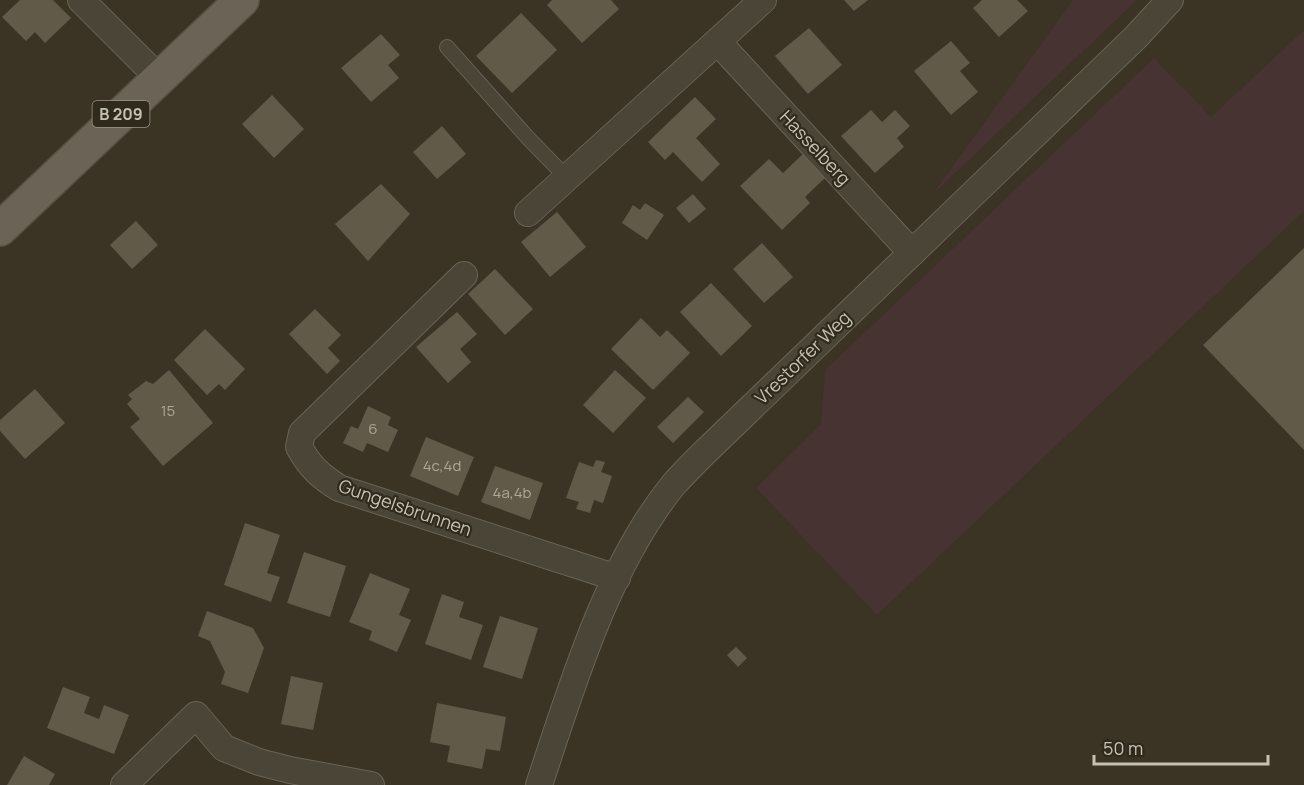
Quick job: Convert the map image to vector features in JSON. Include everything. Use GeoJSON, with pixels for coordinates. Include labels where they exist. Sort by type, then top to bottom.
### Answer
{"type":"FeatureCollection","features":[{"type":"Feature","properties":{"kind":"main road","name":"B 209"},"geometry":{"type":"LineString","coordinates":[[0,229],[242,0]]}},
{"type":"Feature","properties":{"kind":"street"},"geometry":{"type":"LineString","coordinates":[[81,0],[159,78]]}},
{"type":"Feature","properties":{"kind":"street"},"geometry":{"type":"LineString","coordinates":[[528,213],[763,0]]}},
{"type":"Feature","properties":{"kind":"street","name":"Vrestorfer Weg"},"geometry":{"type":"LineString","coordinates":[[539,785],[582,657],[617,578],[643,530],[674,484],[1136,37],[1170,0]]}},
{"type":"Feature","properties":{"kind":"street","name":"Hasselberg"},"geometry":{"type":"LineString","coordinates":[[718,42],[912,253]]}},
{"type":"Feature","properties":{"kind":"street","name":"Gungelsbrunnen"},"geometry":{"type":"LineString","coordinates":[[464,275],[302,433],[299,447],[309,464],[323,478],[339,488],[617,578]]}},
{"type":"Feature","properties":{"kind":"street"},"geometry":{"type":"LineString","coordinates":[[124,785],[196,715],[224,748],[290,771],[371,785]]}},
{"type":"Feature","properties":{"kind":"lane"},"geometry":{"type":"LineString","coordinates":[[447,47],[521,131],[567,178]]}},
{"type":"Feature","properties":{"kind":"shaded area"},"geometry":{"type":"Polygon","coordinates":[[[1073,0],[1137,0],[932,195],[1073,0]]]}},
{"type":"Feature","properties":{"kind":"shaded area"},"geometry":{"type":"Polygon","coordinates":[[[1304,30],[1304,211],[877,615],[756,488],[821,424],[825,370],[1154,58],[1211,117],[1304,30]]]}},
{"type":"Feature","properties":{"kind":"building"},"geometry":{"type":"Polygon","coordinates":[[[20,0],[53,0],[71,18],[45,43],[35,32],[26,41],[2,17],[20,0]]]}},
{"type":"Feature","properties":{"kind":"building"},"geometry":{"type":"Polygon","coordinates":[[[552,0],[611,0],[619,9],[582,43],[547,5],[552,0]]]}},
{"type":"Feature","properties":{"kind":"building"},"geometry":{"type":"Polygon","coordinates":[[[844,0],[868,0],[854,11],[844,0]]]}},
{"type":"Feature","properties":{"kind":"building"},"geometry":{"type":"Polygon","coordinates":[[[982,0],[1017,0],[1028,11],[999,37],[973,8],[982,0]]]}},
{"type":"Feature","properties":{"kind":"building"},"geometry":{"type":"Polygon","coordinates":[[[521,13],[557,50],[512,93],[476,56],[521,13]]]}},
{"type":"Feature","properties":{"kind":"building"},"geometry":{"type":"Polygon","coordinates":[[[809,28],[842,65],[808,94],[775,56],[809,28]]]}},
{"type":"Feature","properties":{"kind":"building"},"geometry":{"type":"Polygon","coordinates":[[[381,34],[400,55],[388,65],[399,78],[371,102],[341,68],[381,34]]]}},
{"type":"Feature","properties":{"kind":"building"},"geometry":{"type":"Polygon","coordinates":[[[951,41],[970,63],[960,71],[978,92],[951,115],[914,71],[951,41]]]}},
{"type":"Feature","properties":{"kind":"building"},"geometry":{"type":"Polygon","coordinates":[[[272,95],[304,129],[274,158],[242,124],[272,95]]]}},
{"type":"Feature","properties":{"kind":"building"},"geometry":{"type":"Polygon","coordinates":[[[695,97],[716,119],[696,138],[720,164],[702,182],[673,152],[665,160],[648,142],[695,97]]]}},
{"type":"Feature","properties":{"kind":"building"},"geometry":{"type":"Polygon","coordinates":[[[871,110],[882,122],[895,110],[910,126],[897,138],[904,147],[875,173],[841,136],[871,110]]]}},
{"type":"Feature","properties":{"kind":"building"},"geometry":{"type":"Polygon","coordinates":[[[442,126],[466,154],[437,179],[413,152],[442,126]]]}},
{"type":"Feature","properties":{"kind":"building"},"geometry":{"type":"Polygon","coordinates":[[[803,154],[826,177],[805,197],[810,203],[782,230],[740,186],[769,159],[783,173],[803,154]]]}},
{"type":"Feature","properties":{"kind":"building"},"geometry":{"type":"Polygon","coordinates":[[[381,184],[410,214],[368,261],[335,224],[381,184]]]}},
{"type":"Feature","properties":{"kind":"building"},"geometry":{"type":"Polygon","coordinates":[[[693,194],[706,209],[689,223],[676,208],[693,194]]]}},
{"type":"Feature","properties":{"kind":"building"},"geometry":{"type":"Polygon","coordinates":[[[645,203],[664,215],[647,240],[622,223],[633,205],[640,210],[645,203]]]}},
{"type":"Feature","properties":{"kind":"building"},"geometry":{"type":"Polygon","coordinates":[[[557,212],[586,247],[550,277],[521,242],[557,212]]]}},
{"type":"Feature","properties":{"kind":"building"},"geometry":{"type":"Polygon","coordinates":[[[136,221],[158,245],[132,269],[110,245],[136,221]]]}},
{"type":"Feature","properties":{"kind":"building"},"geometry":{"type":"Polygon","coordinates":[[[762,243],[793,277],[764,303],[733,269],[762,243]]]}},
{"type":"Feature","properties":{"kind":"building"},"geometry":{"type":"Polygon","coordinates":[[[1304,248],[1304,450],[1203,345],[1304,248]]]}},
{"type":"Feature","properties":{"kind":"building"},"geometry":{"type":"Polygon","coordinates":[[[495,269],[533,309],[505,335],[468,294],[495,269]]]}},
{"type":"Feature","properties":{"kind":"building"},"geometry":{"type":"Polygon","coordinates":[[[711,283],[752,326],[721,356],[680,312],[711,283]]]}},
{"type":"Feature","properties":{"kind":"building"},"geometry":{"type":"Polygon","coordinates":[[[315,309],[341,335],[328,348],[340,361],[327,374],[289,334],[315,309]]]}},
{"type":"Feature","properties":{"kind":"building"},"geometry":{"type":"Polygon","coordinates":[[[457,312],[477,334],[460,349],[471,362],[448,383],[416,347],[457,312]]]}},
{"type":"Feature","properties":{"kind":"building"},"geometry":{"type":"Polygon","coordinates":[[[641,318],[660,337],[667,330],[690,353],[653,390],[611,349],[641,318]]]}},
{"type":"Feature","properties":{"kind":"building"},"geometry":{"type":"Polygon","coordinates":[[[205,329],[245,369],[225,390],[219,384],[207,395],[174,360],[205,329]]]}},
{"type":"Feature","properties":{"kind":"building"},"geometry":{"type":"Polygon","coordinates":[[[169,370],[213,423],[163,466],[130,427],[140,419],[127,404],[132,399],[128,395],[146,381],[153,384],[169,370]]]}},
{"type":"Feature","properties":{"kind":"building"},"geometry":{"type":"Polygon","coordinates":[[[615,370],[646,398],[613,433],[583,405],[615,370]]]}},
{"type":"Feature","properties":{"kind":"building"},"geometry":{"type":"Polygon","coordinates":[[[35,389],[65,423],[25,459],[0,431],[0,420],[35,389]]]}},
{"type":"Feature","properties":{"kind":"building"},"geometry":{"type":"Polygon","coordinates":[[[688,397],[704,412],[673,443],[657,427],[688,397]]]}},
{"type":"Feature","properties":{"kind":"building"},"geometry":{"type":"Polygon","coordinates":[[[368,406],[391,417],[388,425],[398,430],[388,452],[367,443],[363,452],[343,443],[351,426],[358,429],[368,406]]]}},
{"type":"Feature","properties":{"kind":"building"},"geometry":{"type":"Polygon","coordinates":[[[426,437],[474,457],[458,496],[410,476],[426,437]]]}},
{"type":"Feature","properties":{"kind":"building"},"geometry":{"type":"Polygon","coordinates":[[[596,460],[605,462],[601,472],[612,476],[603,503],[594,500],[590,513],[576,509],[579,502],[566,498],[579,462],[593,467],[596,460]]]}},
{"type":"Feature","properties":{"kind":"building"},"geometry":{"type":"Polygon","coordinates":[[[495,466],[543,483],[530,520],[481,502],[495,466]]]}},
{"type":"Feature","properties":{"kind":"building"},"geometry":{"type":"Polygon","coordinates":[[[245,523],[280,535],[267,573],[280,577],[271,602],[224,585],[245,523]]]}},
{"type":"Feature","properties":{"kind":"building"},"geometry":{"type":"Polygon","coordinates":[[[304,552],[346,566],[330,617],[287,603],[304,552]]]}},
{"type":"Feature","properties":{"kind":"building"},"geometry":{"type":"Polygon","coordinates":[[[370,573],[410,589],[399,615],[411,620],[397,652],[369,640],[372,631],[349,622],[370,573]]]}},
{"type":"Feature","properties":{"kind":"building"},"geometry":{"type":"Polygon","coordinates":[[[442,594],[464,602],[459,617],[483,625],[471,660],[425,644],[442,594]]]}},
{"type":"Feature","properties":{"kind":"building"},"geometry":{"type":"Polygon","coordinates":[[[207,611],[253,628],[264,648],[248,693],[221,684],[225,672],[210,641],[198,636],[207,611]]]}},
{"type":"Feature","properties":{"kind":"building"},"geometry":{"type":"Polygon","coordinates":[[[500,616],[538,628],[522,679],[483,667],[500,616]]]}},
{"type":"Feature","properties":{"kind":"building"},"geometry":{"type":"Polygon","coordinates":[[[736,647],[747,658],[738,667],[727,655],[736,647]]]}},
{"type":"Feature","properties":{"kind":"building"},"geometry":{"type":"Polygon","coordinates":[[[291,676],[323,683],[313,730],[281,724],[291,676]]]}},
{"type":"Feature","properties":{"kind":"building"},"geometry":{"type":"Polygon","coordinates":[[[63,687],[90,697],[84,713],[99,719],[104,705],[129,715],[114,754],[47,728],[63,687]]]}},
{"type":"Feature","properties":{"kind":"building"},"geometry":{"type":"Polygon","coordinates":[[[437,703],[506,717],[500,751],[486,749],[482,769],[447,762],[450,746],[430,742],[437,703]]]}},
{"type":"Feature","properties":{"kind":"building"},"geometry":{"type":"Polygon","coordinates":[[[24,756],[55,774],[49,785],[7,785],[24,756]]]}}]}
